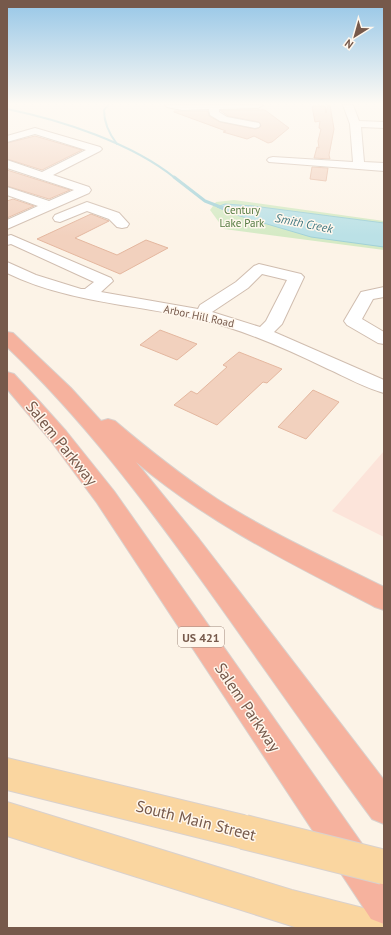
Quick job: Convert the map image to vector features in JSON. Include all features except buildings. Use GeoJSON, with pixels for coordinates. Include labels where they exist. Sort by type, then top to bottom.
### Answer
{"type":"FeatureCollection","features":[{"type":"Feature","properties":{"kind":"highway"},"geometry":{"type":"LineString","coordinates":[[7,337],[43,372],[104,438],[162,508],[384,807]]}},
{"type":"Feature","properties":{"kind":"highway"},"geometry":{"type":"LineString","coordinates":[[43,372],[164,473],[188,490],[256,532],[384,599]]}},
{"type":"Feature","properties":{"kind":"highway","name":"Salem Parkway"},"geometry":{"type":"LineString","coordinates":[[7,378],[71,452],[125,524],[319,813],[384,906]]}},
{"type":"Feature","properties":{"kind":"main road","name":"South Main Street"},"geometry":{"type":"LineString","coordinates":[[7,774],[384,867]]}},
{"type":"Feature","properties":{"kind":"main road"},"geometry":{"type":"LineString","coordinates":[[7,819],[292,908],[367,928]]}},
{"type":"Feature","properties":{"kind":"street"},"geometry":{"type":"LineString","coordinates":[[43,176],[96,149],[95,149]]}},
{"type":"Feature","properties":{"kind":"street"},"geometry":{"type":"LineString","coordinates":[[357,149],[358,166]]}},
{"type":"Feature","properties":{"kind":"street"},"geometry":{"type":"LineString","coordinates":[[273,160],[384,167]]}},
{"type":"Feature","properties":{"kind":"street"},"geometry":{"type":"LineString","coordinates":[[7,164],[85,190],[49,206],[12,235],[105,281],[89,294]]}},
{"type":"Feature","properties":{"kind":"street"},"geometry":{"type":"LineString","coordinates":[[7,191],[49,206]]}},
{"type":"Feature","properties":{"kind":"street"},"geometry":{"type":"LineString","coordinates":[[45,224],[87,206],[114,216],[122,224]]}},
{"type":"Feature","properties":{"kind":"street","name":"Arbor Hill Road"},"geometry":{"type":"LineString","coordinates":[[7,267],[29,278],[49,285],[202,315],[240,325],[384,387]]}},
{"type":"Feature","properties":{"kind":"street"},"geometry":{"type":"LineString","coordinates":[[202,315],[206,309],[242,285],[259,269],[296,277],[273,324],[262,334]]}},
{"type":"Feature","properties":{"kind":"street"},"geometry":{"type":"LineString","coordinates":[[384,292],[367,295],[353,321],[384,338]]}},
{"type":"Feature","properties":{"kind":"shaded area"},"geometry":{"type":"Polygon","coordinates":[[[384,451],[384,537],[332,511],[384,451]]]}},
{"type":"Feature","properties":{"kind":"green space","name":"Century Lake Park"},"geometry":{"type":"Polygon","coordinates":[[[234,200],[384,221],[384,250],[224,229],[210,210],[216,202],[234,200]]]}},
{"type":"Feature","properties":{"kind":"water","name":"Century Lake Park"},"geometry":{"type":"Polygon","coordinates":[[[225,204],[253,206],[384,223],[384,247],[311,237],[233,214],[217,207],[225,204]]]}},
{"type":"Feature","properties":{"kind":"waterway","name":"Smith Creek"},"geometry":{"type":"LineString","coordinates":[[127,149],[158,165],[175,178]]}},
{"type":"Feature","properties":{"kind":"waterway","name":"Smith Creek"},"geometry":{"type":"LineString","coordinates":[[174,177],[205,201],[223,208]]}}]}
